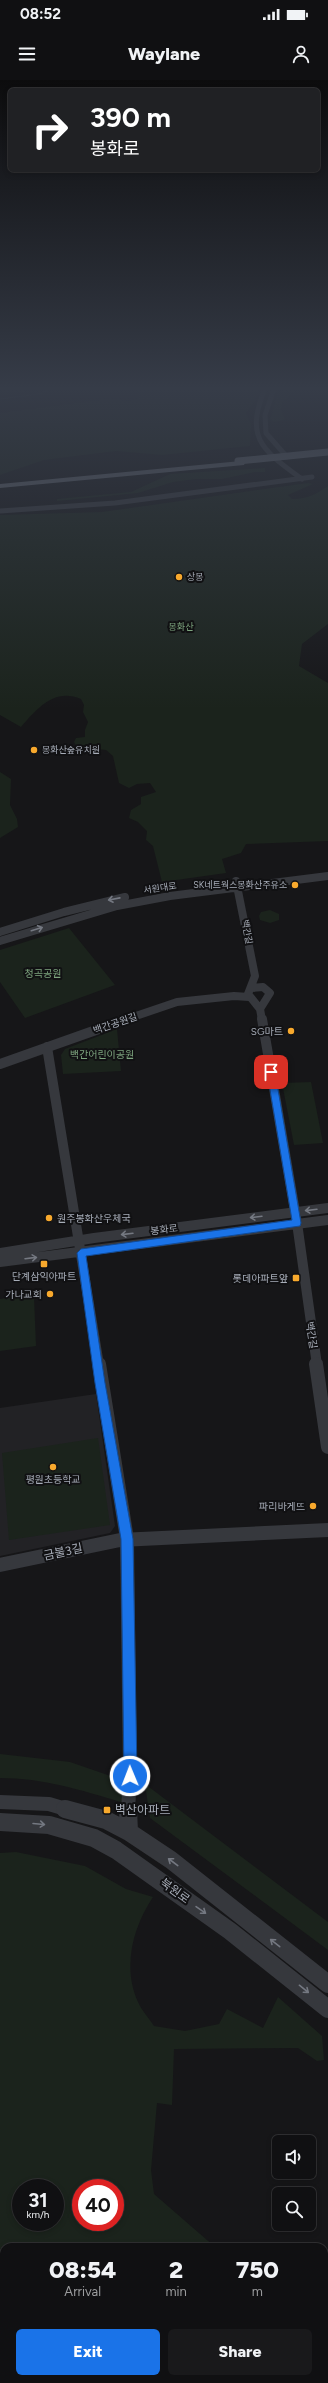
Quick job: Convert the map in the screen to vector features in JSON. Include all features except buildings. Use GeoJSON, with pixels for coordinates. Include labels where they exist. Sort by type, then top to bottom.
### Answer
{"type":"FeatureCollection","features":[{"type":"Feature","properties":{"kind":"street"},"geometry":{"type":"LineString","coordinates":[[0,507],[104,500],[154,493]]}},
{"type":"Feature","properties":{"kind":"street"},"geometry":{"type":"LineString","coordinates":[[0,511],[115,503],[189,493]]}},
{"type":"Feature","properties":{"kind":"street","name":"서원대로"},"geometry":{"type":"LineString","coordinates":[[0,940],[117,906],[328,868]]}},
{"type":"Feature","properties":{"kind":"street","name":"서원대로"},"geometry":{"type":"LineString","coordinates":[[0,932],[109,900],[166,889],[328,876]]}},
{"type":"Feature","properties":{"kind":"street","name":"백간길"},"geometry":{"type":"LineString","coordinates":[[237,884],[254,976]]}},
{"type":"Feature","properties":{"kind":"street"},"geometry":{"type":"LineString","coordinates":[[254,976],[270,993],[260,1009],[250,994],[254,976]]}},
{"type":"Feature","properties":{"kind":"street"},"geometry":{"type":"LineString","coordinates":[[250,994],[263,987]]}},
{"type":"Feature","properties":{"kind":"street"},"geometry":{"type":"LineString","coordinates":[[250,994],[267,999]]}},
{"type":"Feature","properties":{"kind":"street","name":"백간공원길"},"geometry":{"type":"LineString","coordinates":[[0,1064],[177,1002],[250,994]]}},
{"type":"Feature","properties":{"kind":"street","name":"백간길"},"geometry":{"type":"LineString","coordinates":[[260,1009],[296,1218],[328,1447]]}},
{"type":"Feature","properties":{"kind":"street"},"geometry":{"type":"LineString","coordinates":[[47,1047],[82,1257],[100,1383],[127,1539],[130,1776],[128,1808],[129,1832]]}},
{"type":"Feature","properties":{"kind":"street","name":"봉화로"},"geometry":{"type":"LineString","coordinates":[[0,1262],[82,1257],[296,1218],[328,1208]]}},
{"type":"Feature","properties":{"kind":"street","name":"봉화로"},"geometry":{"type":"LineString","coordinates":[[0,1253],[78,1235],[296,1218],[328,1220]]}},
{"type":"Feature","properties":{"kind":"street","name":"금불3길"},"geometry":{"type":"LineString","coordinates":[[0,1565],[127,1539],[328,1530]]}},
{"type":"Feature","properties":{"kind":"street","name":"북원로"},"geometry":{"type":"LineString","coordinates":[[0,1802],[49,1804],[106,1820],[129,1832],[171,1860],[328,1984]]}},
{"type":"Feature","properties":{"kind":"street","name":"북원로"},"geometry":{"type":"LineString","coordinates":[[0,1822],[49,1825],[94,1838],[116,1850],[230,1931],[328,2009]]}},
{"type":"Feature","properties":{"kind":"shaded area","name":"평원초등학교"},"geometry":{"type":"Polygon","coordinates":[[[96,1394],[115,1526],[110,1533],[0,1556],[0,1408],[96,1394]]]}},
{"type":"Feature","properties":{"kind":"green space"},"geometry":{"type":"Polygon","coordinates":[[[115,493],[133,493],[57,501],[57,499],[115,493]]]}},
{"type":"Feature","properties":{"kind":"green space","name":"봉화산"},"geometry":{"type":"Polygon","coordinates":[[[234,493],[291,493],[288,495],[292,499],[303,498],[317,493],[328,493],[328,624],[302,644],[299,666],[328,683],[328,841],[246,844],[241,853],[222,859],[226,873],[162,882],[153,846],[146,840],[147,831],[138,822],[129,818],[131,810],[141,804],[141,797],[156,792],[150,783],[137,784],[129,788],[119,783],[113,756],[106,750],[77,747],[74,742],[76,738],[85,737],[85,730],[88,722],[83,712],[84,705],[81,699],[71,696],[55,698],[40,707],[21,727],[0,715],[0,515],[102,512],[234,493]]]}},
{"type":"Feature","properties":{"kind":"green space"},"geometry":{"type":"Polygon","coordinates":[[[0,772],[11,779],[10,805],[17,819],[18,827],[0,838],[0,772]]]}},
{"type":"Feature","properties":{"kind":"green space"},"geometry":{"type":"Polygon","coordinates":[[[270,910],[279,914],[279,920],[270,923],[260,920],[259,916],[261,912],[270,910]]]}},
{"type":"Feature","properties":{"kind":"green space","name":"청곡공원"},"geometry":{"type":"Polygon","coordinates":[[[69,928],[115,985],[25,1018],[0,982],[0,950],[69,928]]]}},
{"type":"Feature","properties":{"kind":"green space","name":"백간어린이공원"},"geometry":{"type":"Polygon","coordinates":[[[117,1029],[121,1071],[63,1074],[61,1055],[65,1049],[117,1029]]]}},
{"type":"Feature","properties":{"kind":"green space"},"geometry":{"type":"Polygon","coordinates":[[[311,1082],[323,1143],[294,1145],[282,1083],[311,1082]]]}},
{"type":"Feature","properties":{"kind":"green space"},"geometry":{"type":"Polygon","coordinates":[[[30,1294],[34,1297],[36,1346],[0,1351],[0,1299],[30,1294]]]}},
{"type":"Feature","properties":{"kind":"green space"},"geometry":{"type":"Polygon","coordinates":[[[98,1438],[110,1525],[9,1540],[2,1453],[98,1438]]]}},
{"type":"Feature","properties":{"kind":"green space"},"geometry":{"type":"Polygon","coordinates":[[[0,1754],[70,1762],[128,1782],[126,1794],[121,1802],[47,1782],[0,1778],[0,1754]]]}},
{"type":"Feature","properties":{"kind":"green space"},"geometry":{"type":"Polygon","coordinates":[[[145,1784],[328,1922],[328,1950],[150,1818],[145,1784]]]}},
{"type":"Feature","properties":{"kind":"green space"},"geometry":{"type":"Polygon","coordinates":[[[16,1852],[85,1866],[126,1889],[153,1897],[135,1934],[130,1961],[133,1989],[141,2008],[154,2026],[185,2031],[219,2024],[227,2009],[263,2028],[278,1997],[322,2036],[324,2060],[317,2061],[298,2048],[174,2049],[172,2105],[157,2103],[151,2170],[154,2194],[210,2243],[0,2243],[0,1853],[16,1852]]]}},
{"type":"Feature","properties":{"kind":"place","name":"상봉"},"geometry":{"type":"Point","coordinates":[179,577]}},
{"type":"Feature","properties":{"kind":"place","name":"봉화산숲유치원"},"geometry":{"type":"Point","coordinates":[34,750]}},
{"type":"Feature","properties":{"kind":"place","name":"SK네트웍스봉화산주유소"},"geometry":{"type":"Point","coordinates":[295,885]}},
{"type":"Feature","properties":{"kind":"place","name":"SG마트"},"geometry":{"type":"Point","coordinates":[291,1031]}},
{"type":"Feature","properties":{"kind":"place","name":"원주봉화산우체국"},"geometry":{"type":"Point","coordinates":[49,1218]}},
{"type":"Feature","properties":{"kind":"place","name":"단계삼익아파트"},"geometry":{"type":"Point","coordinates":[44,1264]}},
{"type":"Feature","properties":{"kind":"place","name":"롯데아파트앞"},"geometry":{"type":"Point","coordinates":[296,1278]}},
{"type":"Feature","properties":{"kind":"place","name":"가나교회"},"geometry":{"type":"Point","coordinates":[50,1294]}},
{"type":"Feature","properties":{"kind":"place","name":"평원초등학교"},"geometry":{"type":"Point","coordinates":[53,1467]}},
{"type":"Feature","properties":{"kind":"place","name":"파리바게뜨"},"geometry":{"type":"Point","coordinates":[313,1506]}},
{"type":"Feature","properties":{"kind":"place","name":"벽산아파트"},"geometry":{"type":"Point","coordinates":[107,1810]}},
{"type":"Feature","properties":{"kind":"route"},"geometry":{"type":"LineString","coordinates":[[130,1776],[127,1539],[100,1383],[81,1253],[297,1223],[271,1072]]}}]}
